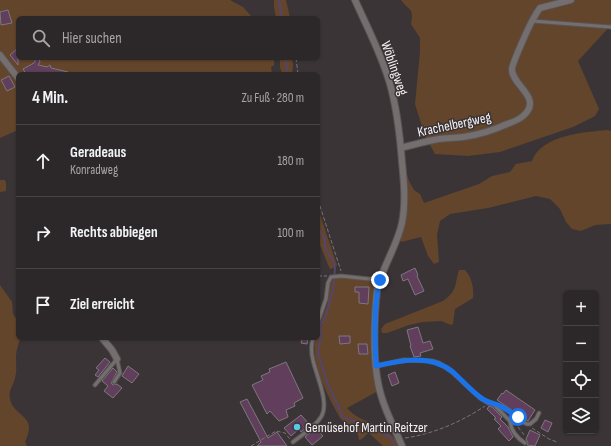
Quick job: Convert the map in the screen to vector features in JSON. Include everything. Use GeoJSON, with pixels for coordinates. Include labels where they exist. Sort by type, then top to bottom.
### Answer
{"type":"FeatureCollection","features":[{"type":"Feature","properties":{"kind":"street","name":"Wöblingweg"},"geometry":{"type":"LineString","coordinates":[[355,0],[390,83],[394,97],[401,148],[404,212],[398,236],[380,280],[376,301],[375,344],[376,366],[381,395],[402,446]]}},
{"type":"Feature","properties":{"kind":"street","name":"Krachelbergweg"},"geometry":{"type":"LineString","coordinates":[[401,148],[438,139],[477,134],[518,120],[524,116],[529,110],[530,101],[528,95],[514,76],[512,69],[532,21],[540,8],[571,0]]}},
{"type":"Feature","properties":{"kind":"street"},"geometry":{"type":"LineString","coordinates":[[0,55],[16,75]]}},
{"type":"Feature","properties":{"kind":"street"},"geometry":{"type":"LineString","coordinates":[[104,340],[117,359]]}},
{"type":"Feature","properties":{"kind":"lane"},"geometry":{"type":"LineString","coordinates":[[532,21],[611,27]]}},
{"type":"Feature","properties":{"kind":"lane"},"geometry":{"type":"LineString","coordinates":[[320,316],[326,299],[328,283],[331,277],[341,276],[380,280]]}},
{"type":"Feature","properties":{"kind":"lane"},"geometry":{"type":"LineString","coordinates":[[293,442],[318,422],[324,413],[322,390],[312,353],[313,340]]}},
{"type":"Feature","properties":{"kind":"lane"},"geometry":{"type":"LineString","coordinates":[[114,382],[120,373],[117,359]]}},
{"type":"Feature","properties":{"kind":"lane"},"geometry":{"type":"LineString","coordinates":[[95,385],[117,359]]}},
{"type":"Feature","properties":{"kind":"lane"},"geometry":{"type":"LineString","coordinates":[[376,366],[404,360],[432,361],[452,372],[488,403],[502,406],[518,417],[519,420],[527,424],[533,422],[539,413]]}},
{"type":"Feature","properties":{"kind":"lane"},"geometry":{"type":"LineString","coordinates":[[493,404],[510,421],[515,423],[519,420]]}},
{"type":"Feature","properties":{"kind":"lane"},"geometry":{"type":"LineString","coordinates":[[510,421],[516,437],[525,443]]}},
{"type":"Feature","properties":{"kind":"path"},"geometry":{"type":"LineString","coordinates":[[296,60],[298,72]]}},
{"type":"Feature","properties":{"kind":"path"},"geometry":{"type":"LineString","coordinates":[[320,206],[341,270],[341,276]]}},
{"type":"Feature","properties":{"kind":"path"},"geometry":{"type":"LineString","coordinates":[[320,276],[325,275],[331,277]]}},
{"type":"Feature","properties":{"kind":"path"},"geometry":{"type":"LineString","coordinates":[[399,439],[420,435],[449,425],[471,414],[488,403]]}},
{"type":"Feature","properties":{"kind":"path"},"geometry":{"type":"LineString","coordinates":[[515,423],[525,436]]}},
{"type":"Feature","properties":{"kind":"path"},"geometry":{"type":"LineString","coordinates":[[527,424],[549,439],[557,442]]}},
{"type":"Feature","properties":{"kind":"path"},"geometry":{"type":"LineString","coordinates":[[251,446],[276,431],[285,432],[293,442]]}},
{"type":"Feature","properties":{"kind":"shaded area"},"geometry":{"type":"Polygon","coordinates":[[[0,0],[230,0],[243,7],[251,16],[16,16],[16,60],[274,60],[274,65],[271,67],[272,72],[16,72],[0,53],[0,0]]]}},
{"type":"Feature","properties":{"kind":"shaded area"},"geometry":{"type":"Polygon","coordinates":[[[274,0],[286,0],[290,16],[276,16],[274,0]]]}},
{"type":"Feature","properties":{"kind":"shaded area"},"geometry":{"type":"Polygon","coordinates":[[[401,0],[611,0],[611,25],[578,61],[599,109],[595,116],[573,127],[500,152],[468,156],[435,154],[425,136],[415,104],[420,38],[411,24],[412,14],[410,10],[401,0]]]}},
{"type":"Feature","properties":{"kind":"shaded area"},"geometry":{"type":"Polygon","coordinates":[[[0,59],[16,79],[16,131],[0,138],[0,59]]]}},
{"type":"Feature","properties":{"kind":"shaded area"},"geometry":{"type":"Polygon","coordinates":[[[280,60],[292,60],[292,72],[281,72],[280,60]]]}},
{"type":"Feature","properties":{"kind":"shaded area"},"geometry":{"type":"Polygon","coordinates":[[[608,130],[611,131],[611,224],[595,225],[581,231],[572,229],[566,222],[560,209],[550,199],[536,196],[488,208],[450,214],[440,221],[437,235],[439,262],[434,264],[428,256],[421,237],[401,242],[400,237],[404,168],[414,190],[420,194],[424,203],[479,184],[492,176],[510,172],[516,164],[532,161],[537,152],[544,145],[554,140],[565,136],[608,130]]]}},
{"type":"Feature","properties":{"kind":"shaded area"},"geometry":{"type":"Polygon","coordinates":[[[0,180],[5,180],[6,191],[0,192],[0,180]]]}},
{"type":"Feature","properties":{"kind":"shaded area"},"geometry":{"type":"Polygon","coordinates":[[[320,215],[337,265],[330,269],[320,245],[320,215]]]}},
{"type":"Feature","properties":{"kind":"shaded area"},"geometry":{"type":"Polygon","coordinates":[[[459,270],[465,270],[471,280],[473,287],[473,298],[455,309],[453,324],[451,325],[441,321],[423,322],[409,325],[387,333],[382,333],[381,329],[385,324],[443,301],[448,297],[455,287],[459,270]]]}},
{"type":"Feature","properties":{"kind":"shaded area"},"geometry":{"type":"Polygon","coordinates":[[[339,277],[377,282],[375,288],[378,391],[347,408],[353,414],[388,432],[400,446],[383,446],[369,433],[359,440],[357,432],[340,418],[321,380],[315,359],[315,340],[320,340],[320,324],[328,301],[330,284],[333,279],[339,277]]]}},
{"type":"Feature","properties":{"kind":"shaded area"},"geometry":{"type":"Polygon","coordinates":[[[0,285],[12,302],[13,314],[16,319],[16,340],[20,340],[16,354],[16,375],[10,391],[11,403],[28,423],[29,431],[25,442],[27,446],[0,446],[0,285]]]}},
{"type":"Feature","properties":{"kind":"building"},"geometry":{"type":"Polygon","coordinates":[[[8,10],[12,23],[1,25],[0,12],[8,10]]]}},
{"type":"Feature","properties":{"kind":"building"},"geometry":{"type":"Polygon","coordinates":[[[16,50],[16,60],[18,60],[18,65],[10,55],[16,50]]]}},
{"type":"Feature","properties":{"kind":"building"},"geometry":{"type":"Polygon","coordinates":[[[36,60],[39,60],[38,65],[47,67],[50,65],[51,68],[68,72],[25,72],[23,69],[34,63],[36,60]]]}},
{"type":"Feature","properties":{"kind":"building"},"geometry":{"type":"Polygon","coordinates":[[[9,76],[15,87],[7,91],[1,80],[9,76]]]}},
{"type":"Feature","properties":{"kind":"building"},"geometry":{"type":"Polygon","coordinates":[[[415,268],[424,291],[415,295],[408,279],[403,281],[401,275],[415,268]]]}},
{"type":"Feature","properties":{"kind":"building"},"geometry":{"type":"Polygon","coordinates":[[[355,287],[369,287],[368,304],[359,303],[359,292],[355,292],[355,287]]]}},
{"type":"Feature","properties":{"kind":"building"},"geometry":{"type":"Polygon","coordinates":[[[418,327],[423,343],[430,341],[433,349],[420,353],[421,356],[414,357],[407,330],[418,327]]]}},
{"type":"Feature","properties":{"kind":"building"},"geometry":{"type":"Polygon","coordinates":[[[339,336],[350,336],[350,343],[340,344],[339,336]]]}},
{"type":"Feature","properties":{"kind":"building"},"geometry":{"type":"Polygon","coordinates":[[[302,340],[308,340],[307,344],[301,343],[302,340]]]}},
{"type":"Feature","properties":{"kind":"building"},"geometry":{"type":"Polygon","coordinates":[[[358,344],[367,344],[368,354],[359,354],[358,344]]]}},
{"type":"Feature","properties":{"kind":"building"},"geometry":{"type":"Polygon","coordinates":[[[105,358],[110,362],[98,377],[95,375],[99,370],[96,368],[105,358]]]}},
{"type":"Feature","properties":{"kind":"building"},"geometry":{"type":"Polygon","coordinates":[[[286,362],[303,398],[294,403],[295,406],[286,410],[288,417],[279,421],[270,411],[267,414],[252,385],[263,380],[261,376],[270,372],[269,369],[286,362]]]}},
{"type":"Feature","properties":{"kind":"building"},"geometry":{"type":"Polygon","coordinates":[[[128,366],[139,374],[132,383],[122,376],[128,366]]]}},
{"type":"Feature","properties":{"kind":"building"},"geometry":{"type":"Polygon","coordinates":[[[113,368],[117,372],[111,383],[113,385],[117,384],[122,388],[113,398],[104,391],[108,386],[102,381],[113,368]]]}},
{"type":"Feature","properties":{"kind":"building"},"geometry":{"type":"Polygon","coordinates":[[[395,372],[399,383],[392,386],[388,375],[395,372]]]}},
{"type":"Feature","properties":{"kind":"building"},"geometry":{"type":"Polygon","coordinates":[[[506,390],[535,410],[528,421],[497,400],[506,390]]]}},
{"type":"Feature","properties":{"kind":"building"},"geometry":{"type":"Polygon","coordinates":[[[247,399],[268,438],[277,432],[287,446],[257,446],[261,442],[240,402],[247,399]]]}},
{"type":"Feature","properties":{"kind":"building"},"geometry":{"type":"Polygon","coordinates":[[[489,406],[502,417],[500,419],[508,427],[513,437],[509,441],[498,429],[501,426],[494,419],[496,418],[487,409],[489,406]]]}},
{"type":"Feature","properties":{"kind":"building"},"geometry":{"type":"Polygon","coordinates":[[[301,415],[310,425],[301,432],[299,429],[291,436],[284,428],[301,415]]]}},
{"type":"Feature","properties":{"kind":"building"},"geometry":{"type":"Polygon","coordinates":[[[545,420],[552,423],[548,432],[541,428],[545,420]]]}},
{"type":"Feature","properties":{"kind":"building"},"geometry":{"type":"Polygon","coordinates":[[[316,428],[323,436],[312,445],[305,437],[316,428]]]}},
{"type":"Feature","properties":{"kind":"building"},"geometry":{"type":"Polygon","coordinates":[[[530,430],[540,435],[535,446],[527,445],[528,443],[526,439],[530,430]]]}},
{"type":"Feature","properties":{"kind":"waterway"},"geometry":{"type":"LineString","coordinates":[[279,0],[282,16]]}},
{"type":"Feature","properties":{"kind":"waterway"},"geometry":{"type":"LineString","coordinates":[[285,60],[288,72]]}},
{"type":"Feature","properties":{"kind":"waterway"},"geometry":{"type":"LineString","coordinates":[[320,232],[325,239],[325,248],[333,261],[335,268],[333,291],[325,318],[320,326]]}},
{"type":"Feature","properties":{"kind":"waterway"},"geometry":{"type":"LineString","coordinates":[[320,326],[321,335],[318,352],[327,382],[343,417],[373,428],[390,437],[395,446]]}},
{"type":"Feature","properties":{"kind":"place","name":"Gemüsehof Martin Reitzer"},"geometry":{"type":"Point","coordinates":[297,427]}},
{"type":"Feature","properties":{"kind":"route"},"geometry":{"type":"LineString","coordinates":[[380,280],[377,289],[376,301],[376,366],[404,360],[432,361],[442,364],[480,398],[488,403],[502,406],[518,417]]}}]}
